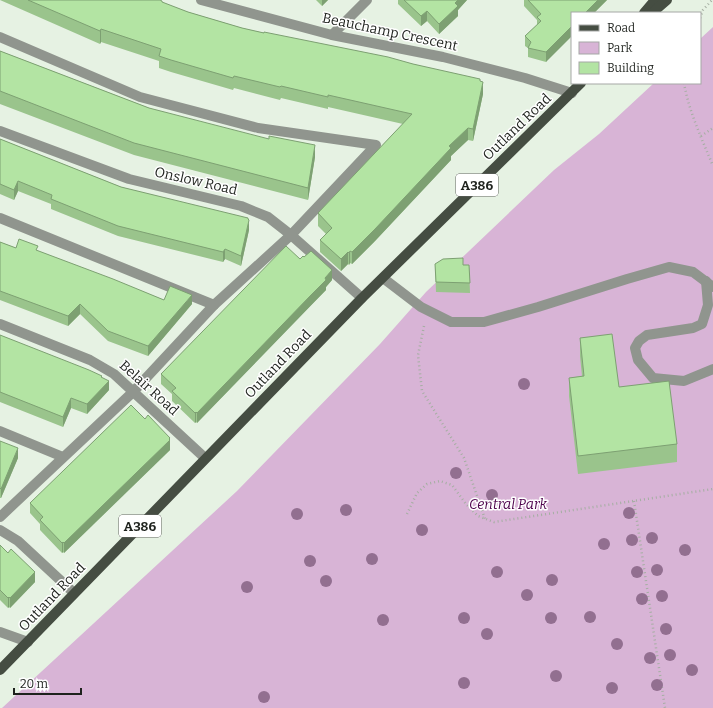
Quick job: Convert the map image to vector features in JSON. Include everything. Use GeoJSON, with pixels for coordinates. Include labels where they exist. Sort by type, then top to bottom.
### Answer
{"type":"FeatureCollection","features":[{"type":"Feature","properties":{"kind":"main road"},"geometry":{"type":"LineString","coordinates":[[645,12],[655,0]]}},
{"type":"Feature","properties":{"kind":"main road"},"geometry":{"type":"LineString","coordinates":[[653,12],[668,0]]}},
{"type":"Feature","properties":{"kind":"main road","name":"Outland Road"},"geometry":{"type":"LineString","coordinates":[[0,670],[362,298],[580,84]]}},
{"type":"Feature","properties":{"kind":"street","name":"Beauchamp Crescent"},"geometry":{"type":"LineString","coordinates":[[201,0],[332,35],[443,57],[525,78],[572,93]]}},
{"type":"Feature","properties":{"kind":"street"},"geometry":{"type":"LineString","coordinates":[[332,35],[366,0]]}},
{"type":"Feature","properties":{"kind":"street"},"geometry":{"type":"LineString","coordinates":[[0,37],[140,97],[258,128],[376,145],[291,235],[214,305],[133,392],[0,517]]}},
{"type":"Feature","properties":{"kind":"street","name":"Onslow Road"},"geometry":{"type":"LineString","coordinates":[[0,131],[128,179],[241,206],[268,217],[291,235],[362,298]]}},
{"type":"Feature","properties":{"kind":"street"},"geometry":{"type":"LineString","coordinates":[[0,218],[214,305]]}},
{"type":"Feature","properties":{"kind":"street"},"geometry":{"type":"LineString","coordinates":[[382,278],[421,307],[451,322],[484,322],[538,308],[669,267],[693,272],[711,282],[708,305],[702,324],[693,328],[647,335],[639,341],[635,348],[638,360],[653,378],[684,381],[713,369]]}},
{"type":"Feature","properties":{"kind":"street","name":"Belair Road"},"geometry":{"type":"LineString","coordinates":[[0,324],[90,360],[114,374],[205,458]]}},
{"type":"Feature","properties":{"kind":"street"},"geometry":{"type":"LineString","coordinates":[[0,431],[63,457]]}},
{"type":"Feature","properties":{"kind":"street"},"geometry":{"type":"LineString","coordinates":[[0,530],[18,541],[74,593]]}},
{"type":"Feature","properties":{"kind":"street"},"geometry":{"type":"LineString","coordinates":[[0,632],[28,642]]}},
{"type":"Feature","properties":{"kind":"path"},"geometry":{"type":"LineString","coordinates":[[701,15],[703,10],[712,0]]}},
{"type":"Feature","properties":{"kind":"path"},"geometry":{"type":"LineString","coordinates":[[684,84],[689,104],[713,166]]}},
{"type":"Feature","properties":{"kind":"path"},"geometry":{"type":"LineString","coordinates":[[701,136],[713,128]]}},
{"type":"Feature","properties":{"kind":"path"},"geometry":{"type":"LineString","coordinates":[[429,311],[422,332],[418,355],[422,391],[464,458],[485,519]]}},
{"type":"Feature","properties":{"kind":"path"},"geometry":{"type":"LineString","coordinates":[[407,514],[417,493],[427,484],[440,481],[452,485],[466,504],[478,516],[494,522],[713,489]]}},
{"type":"Feature","properties":{"kind":"path"},"geometry":{"type":"LineString","coordinates":[[634,501],[665,708]]}},
{"type":"Feature","properties":{"kind":"green space","name":"Central Park"},"geometry":{"type":"Polygon","coordinates":[[[713,27],[713,708],[2,708],[237,491],[380,344],[426,292],[554,170],[599,134],[653,84],[701,84],[701,38],[713,27]]]}},
{"type":"Feature","properties":{"kind":"building"},"geometry":{"type":"Polygon","coordinates":[[[28,0],[160,0],[188,12],[242,28],[388,57],[480,79],[480,81],[483,82],[473,129],[468,128],[449,146],[451,148],[375,229],[352,252],[348,252],[341,259],[320,240],[332,228],[318,213],[412,114],[234,76],[233,78],[171,60],[159,56],[161,49],[101,29],[100,31],[28,0]]]}},
{"type":"Feature","properties":{"kind":"building"},"geometry":{"type":"Polygon","coordinates":[[[404,0],[458,0],[455,3],[458,6],[439,24],[427,11],[421,16],[404,0]]]}},
{"type":"Feature","properties":{"kind":"building"},"geometry":{"type":"Polygon","coordinates":[[[528,0],[598,0],[586,12],[571,12],[571,27],[546,52],[528,48],[531,42],[525,36],[541,21],[537,17],[541,14],[528,0]]]}},
{"type":"Feature","properties":{"kind":"building"},"geometry":{"type":"Polygon","coordinates":[[[0,51],[149,108],[269,139],[269,136],[315,145],[308,188],[134,143],[0,91],[0,51]]]}},
{"type":"Feature","properties":{"kind":"building"},"geometry":{"type":"Polygon","coordinates":[[[0,139],[121,187],[248,218],[249,220],[241,256],[225,249],[223,252],[118,226],[51,199],[52,195],[18,181],[14,190],[0,184],[0,139]]]}},
{"type":"Feature","properties":{"kind":"building"},"geometry":{"type":"Polygon","coordinates":[[[19,239],[38,246],[36,250],[164,300],[170,286],[192,295],[148,346],[108,331],[80,304],[68,316],[0,291],[0,242],[16,248],[19,239]]]}},
{"type":"Feature","properties":{"kind":"building"},"geometry":{"type":"Polygon","coordinates":[[[286,246],[300,259],[311,251],[332,270],[325,278],[326,280],[197,413],[195,413],[172,391],[176,388],[161,374],[286,246]]]}},
{"type":"Feature","properties":{"kind":"building"},"geometry":{"type":"Polygon","coordinates":[[[463,258],[463,265],[469,265],[470,283],[436,282],[435,264],[443,259],[463,258]]]}},
{"type":"Feature","properties":{"kind":"building"},"geometry":{"type":"Polygon","coordinates":[[[612,334],[619,387],[669,381],[677,444],[578,456],[569,378],[584,376],[580,338],[612,334]]]}},
{"type":"Feature","properties":{"kind":"building"},"geometry":{"type":"Polygon","coordinates":[[[0,335],[89,370],[109,381],[87,404],[71,398],[63,417],[0,392],[0,335]]]}},
{"type":"Feature","properties":{"kind":"building"},"geometry":{"type":"Polygon","coordinates":[[[131,405],[145,419],[148,415],[170,438],[170,440],[64,543],[62,543],[40,520],[43,517],[30,503],[131,405]]]}},
{"type":"Feature","properties":{"kind":"building"},"geometry":{"type":"Polygon","coordinates":[[[0,441],[18,448],[1,489],[0,488],[0,441]]]}},
{"type":"Feature","properties":{"kind":"building"},"geometry":{"type":"Polygon","coordinates":[[[0,545],[8,553],[11,549],[35,572],[10,598],[8,598],[0,590],[0,545]]]}}]}
